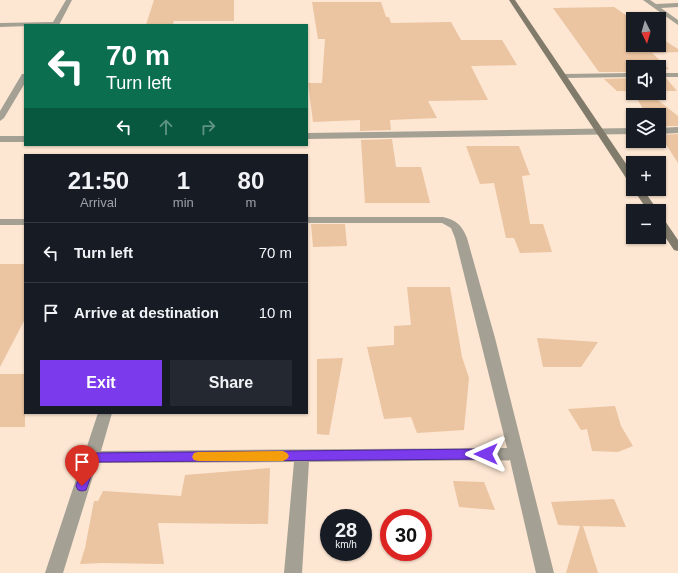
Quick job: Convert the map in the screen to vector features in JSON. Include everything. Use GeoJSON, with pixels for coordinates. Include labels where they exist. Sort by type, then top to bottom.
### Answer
{"type":"FeatureCollection","features":[{"type":"Feature","properties":{"kind":"street"},"geometry":{"type":"LineString","coordinates":[[56,24],[70,0]]}},
{"type":"Feature","properties":{"kind":"street"},"geometry":{"type":"LineString","coordinates":[[512,0],[626,171]]}},
{"type":"Feature","properties":{"kind":"street"},"geometry":{"type":"LineString","coordinates":[[646,0],[678,23]]}},
{"type":"Feature","properties":{"kind":"street"},"geometry":{"type":"LineString","coordinates":[[654,6],[678,5]]}},
{"type":"Feature","properties":{"kind":"street"},"geometry":{"type":"LineString","coordinates":[[0,25],[24,25]]}},
{"type":"Feature","properties":{"kind":"street"},"geometry":{"type":"LineString","coordinates":[[563,76],[626,75]]}},
{"type":"Feature","properties":{"kind":"street"},"geometry":{"type":"LineString","coordinates":[[666,75],[678,75]]}},
{"type":"Feature","properties":{"kind":"street"},"geometry":{"type":"LineString","coordinates":[[0,118],[24,78]]}},
{"type":"Feature","properties":{"kind":"street"},"geometry":{"type":"LineString","coordinates":[[666,131],[678,130]]}},
{"type":"Feature","properties":{"kind":"street"},"geometry":{"type":"LineString","coordinates":[[308,136],[626,131]]}},
{"type":"Feature","properties":{"kind":"street"},"geometry":{"type":"LineString","coordinates":[[0,139],[24,139]]}},
{"type":"Feature","properties":{"kind":"street"},"geometry":{"type":"LineString","coordinates":[[308,220],[443,220],[451,222],[455,226],[461,238],[488,338],[545,573]]}},
{"type":"Feature","properties":{"kind":"street"},"geometry":{"type":"LineString","coordinates":[[0,222],[24,222]]}},
{"type":"Feature","properties":{"kind":"street"},"geometry":{"type":"LineString","coordinates":[[666,230],[678,248]]}},
{"type":"Feature","properties":{"kind":"street"},"geometry":{"type":"LineString","coordinates":[[54,573],[105,414]]}},
{"type":"Feature","properties":{"kind":"street"},"geometry":{"type":"LineString","coordinates":[[91,457],[517,454]]}},
{"type":"Feature","properties":{"kind":"street"},"geometry":{"type":"LineString","coordinates":[[293,573],[302,456]]}},
{"type":"Feature","properties":{"kind":"building"},"geometry":{"type":"Polygon","coordinates":[[[154,0],[234,0],[234,21],[174,21],[173,24],[146,24],[154,0]]]}},
{"type":"Feature","properties":{"kind":"building"},"geometry":{"type":"Polygon","coordinates":[[[312,2],[381,2],[386,17],[389,17],[391,23],[451,22],[461,40],[502,40],[517,65],[471,66],[488,100],[428,101],[437,118],[390,120],[391,130],[360,131],[360,120],[313,122],[308,83],[322,83],[325,39],[318,39],[312,2]]]}},
{"type":"Feature","properties":{"kind":"building"},"geometry":{"type":"Polygon","coordinates":[[[614,7],[626,15],[626,52],[666,52],[666,41],[678,49],[678,52],[652,53],[659,60],[626,60],[626,72],[599,72],[553,8],[614,7]]]}},
{"type":"Feature","properties":{"kind":"building"},"geometry":{"type":"Polygon","coordinates":[[[626,78],[626,91],[617,91],[604,79],[626,78]]]}},
{"type":"Feature","properties":{"kind":"building"},"geometry":{"type":"Polygon","coordinates":[[[666,78],[677,91],[666,91],[666,78]]]}},
{"type":"Feature","properties":{"kind":"building"},"geometry":{"type":"Polygon","coordinates":[[[637,100],[658,100],[678,116],[678,126],[666,126],[666,108],[643,108],[637,100]]]}},
{"type":"Feature","properties":{"kind":"building"},"geometry":{"type":"Polygon","coordinates":[[[678,134],[678,163],[666,144],[666,135],[678,134]]]}},
{"type":"Feature","properties":{"kind":"building"},"geometry":{"type":"Polygon","coordinates":[[[392,139],[396,167],[421,167],[430,203],[365,203],[361,140],[392,139]]]}},
{"type":"Feature","properties":{"kind":"building"},"geometry":{"type":"Polygon","coordinates":[[[466,146],[519,146],[530,175],[522,176],[530,224],[543,224],[552,252],[520,253],[514,238],[506,238],[494,183],[480,184],[466,146]]]}},
{"type":"Feature","properties":{"kind":"building"},"geometry":{"type":"Polygon","coordinates":[[[311,224],[345,224],[347,246],[313,247],[311,224]]]}},
{"type":"Feature","properties":{"kind":"building"},"geometry":{"type":"Polygon","coordinates":[[[0,264],[24,264],[24,321],[0,367],[0,264]]]}},
{"type":"Feature","properties":{"kind":"building"},"geometry":{"type":"Polygon","coordinates":[[[407,287],[450,287],[462,357],[469,378],[464,430],[417,433],[411,417],[384,419],[367,347],[394,345],[394,326],[411,325],[407,287]]]}},
{"type":"Feature","properties":{"kind":"building"},"geometry":{"type":"Polygon","coordinates":[[[537,338],[598,342],[581,367],[543,367],[537,338]]]}},
{"type":"Feature","properties":{"kind":"building"},"geometry":{"type":"Polygon","coordinates":[[[343,358],[329,435],[317,434],[317,359],[343,358]]]}},
{"type":"Feature","properties":{"kind":"building"},"geometry":{"type":"Polygon","coordinates":[[[0,374],[24,374],[25,427],[0,427],[0,374]]]}},
{"type":"Feature","properties":{"kind":"building"},"geometry":{"type":"Polygon","coordinates":[[[615,406],[621,426],[633,446],[618,452],[592,451],[587,429],[581,430],[568,409],[615,406]]]}},
{"type":"Feature","properties":{"kind":"building"},"geometry":{"type":"Polygon","coordinates":[[[270,468],[268,524],[158,523],[164,564],[80,564],[85,548],[94,501],[98,501],[103,491],[181,496],[185,475],[270,468]]]}},
{"type":"Feature","properties":{"kind":"building"},"geometry":{"type":"Polygon","coordinates":[[[453,481],[484,482],[495,510],[459,507],[453,481]]]}},
{"type":"Feature","properties":{"kind":"building"},"geometry":{"type":"Polygon","coordinates":[[[614,499],[626,527],[583,526],[598,573],[566,573],[580,526],[558,525],[551,502],[614,499]]]}},
{"type":"Feature","properties":{"kind":"slow traffic"},"geometry":{"type":"LineString","coordinates":[[198,457],[283,456]]}},
{"type":"Feature","properties":{"kind":"route"},"geometry":{"type":"LineString","coordinates":[[82,486],[91,457],[486,454]]}}]}
